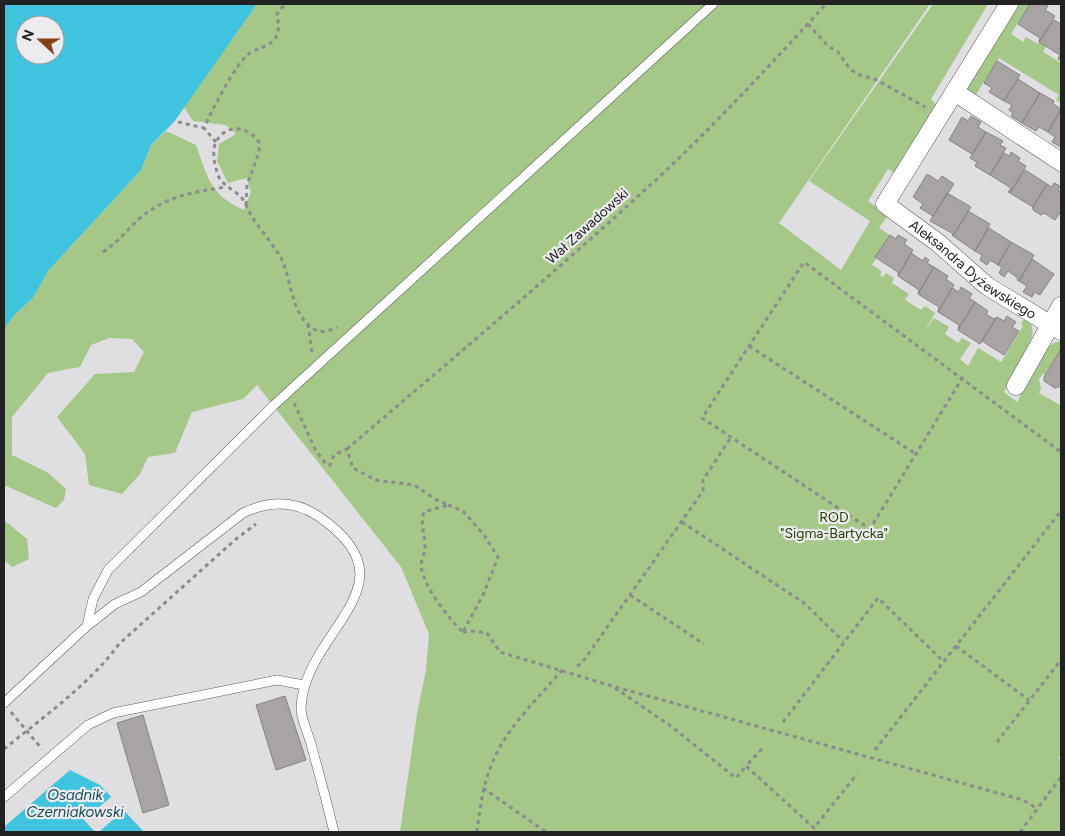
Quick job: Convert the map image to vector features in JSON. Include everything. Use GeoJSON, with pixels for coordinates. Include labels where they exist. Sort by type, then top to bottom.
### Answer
{"type":"FeatureCollection","features":[{"type":"Feature","properties":{"kind":"street"},"geometry":{"type":"LineString","coordinates":[[940,116],[1009,4]]}},
{"type":"Feature","properties":{"kind":"street"},"geometry":{"type":"LineString","coordinates":[[955,92],[1061,162]]}},
{"type":"Feature","properties":{"kind":"street","name":"Aleksandra Dyżewskiego"},"geometry":{"type":"LineString","coordinates":[[940,116],[886,204],[937,242],[987,286],[1056,328]]}},
{"type":"Feature","properties":{"kind":"street"},"geometry":{"type":"LineString","coordinates":[[1016,386],[1056,328],[1061,306]]}},
{"type":"Feature","properties":{"kind":"lane"},"geometry":{"type":"LineString","coordinates":[[87,626],[93,599],[108,570],[289,391],[713,4]]}},
{"type":"Feature","properties":{"kind":"lane"},"geometry":{"type":"LineString","coordinates":[[7,707],[87,626],[115,604],[141,592],[243,513],[257,506],[276,503],[299,506],[320,517],[345,538],[356,553],[360,567],[359,583],[354,600],[312,664],[304,685],[301,710],[334,832]]}},
{"type":"Feature","properties":{"kind":"lane"},"geometry":{"type":"LineString","coordinates":[[4,796],[88,725],[113,713],[277,680],[304,685]]}},
{"type":"Feature","properties":{"kind":"path"},"geometry":{"type":"LineString","coordinates":[[204,128],[214,103],[249,53],[267,46],[276,37],[278,27],[277,14],[285,4]]}},
{"type":"Feature","properties":{"kind":"path","name":"Wał Zawadowski"},"geometry":{"type":"LineString","coordinates":[[289,391],[316,451],[324,463],[330,465],[334,456],[347,449],[514,306],[658,177],[826,4]]}},
{"type":"Feature","properties":{"kind":"path"},"geometry":{"type":"LineString","coordinates":[[808,24],[857,74],[877,80],[940,116]]}},
{"type":"Feature","properties":{"kind":"path"},"geometry":{"type":"LineString","coordinates":[[178,122],[204,128],[216,142]]}},
{"type":"Feature","properties":{"kind":"path"},"geometry":{"type":"LineString","coordinates":[[246,205],[247,185],[259,152],[259,142],[250,131],[240,128],[229,131],[216,142],[213,154],[217,173],[226,187],[241,196],[246,205],[279,256],[286,270],[294,300],[307,322],[313,329],[323,332],[341,326]]}},
{"type":"Feature","properties":{"kind":"path"},"geometry":{"type":"LineString","coordinates":[[103,252],[119,241],[138,219],[156,206],[178,195],[226,187]]}},
{"type":"Feature","properties":{"kind":"path"},"geometry":{"type":"LineString","coordinates":[[962,377],[870,529],[702,418],[804,262],[962,377],[1061,452]]}},
{"type":"Feature","properties":{"kind":"path"},"geometry":{"type":"LineString","coordinates":[[307,322],[312,348],[309,373]]}},
{"type":"Feature","properties":{"kind":"path"},"geometry":{"type":"LineString","coordinates":[[749,346],[916,454]]}},
{"type":"Feature","properties":{"kind":"path"},"geometry":{"type":"LineString","coordinates":[[577,666],[582,663],[704,491],[703,480],[731,437]]}},
{"type":"Feature","properties":{"kind":"path"},"geometry":{"type":"LineString","coordinates":[[347,449],[353,468],[376,480],[414,485],[435,499],[464,511],[484,535],[498,557],[484,594],[463,632]]}},
{"type":"Feature","properties":{"kind":"path"},"geometry":{"type":"LineString","coordinates":[[448,505],[424,512],[422,519],[425,550],[421,564],[428,584],[451,621],[463,632]]}},
{"type":"Feature","properties":{"kind":"path"},"geometry":{"type":"LineString","coordinates":[[875,750],[1061,511]]}},
{"type":"Feature","properties":{"kind":"path"},"geometry":{"type":"LineString","coordinates":[[4,749],[57,706],[111,655],[119,644],[236,539],[259,521]]}},
{"type":"Feature","properties":{"kind":"path"},"geometry":{"type":"LineString","coordinates":[[682,522],[804,603],[843,641]]}},
{"type":"Feature","properties":{"kind":"path"},"geometry":{"type":"LineString","coordinates":[[630,595],[704,644]]}},
{"type":"Feature","properties":{"kind":"path"},"geometry":{"type":"LineString","coordinates":[[783,722],[843,641],[878,598],[944,662]]}},
{"type":"Feature","properties":{"kind":"path"},"geometry":{"type":"LineString","coordinates":[[463,632],[487,633],[500,652],[612,686],[1023,800],[1036,808]]}},
{"type":"Feature","properties":{"kind":"path"},"geometry":{"type":"LineString","coordinates":[[956,646],[1029,700]]}},
{"type":"Feature","properties":{"kind":"path"},"geometry":{"type":"LineString","coordinates":[[997,742],[1061,660]]}},
{"type":"Feature","properties":{"kind":"path"},"geometry":{"type":"LineString","coordinates":[[477,832],[484,788],[493,760],[507,735],[562,670]]}},
{"type":"Feature","properties":{"kind":"path"},"geometry":{"type":"LineString","coordinates":[[612,686],[668,724],[736,778],[762,749]]}},
{"type":"Feature","properties":{"kind":"path"},"geometry":{"type":"LineString","coordinates":[[7,707],[49,758]]}},
{"type":"Feature","properties":{"kind":"path"},"geometry":{"type":"LineString","coordinates":[[746,766],[814,828]]}},
{"type":"Feature","properties":{"kind":"path"},"geometry":{"type":"LineString","coordinates":[[811,832],[857,774]]}},
{"type":"Feature","properties":{"kind":"path"},"geometry":{"type":"LineString","coordinates":[[1020,832],[1061,776]]}},
{"type":"Feature","properties":{"kind":"path"},"geometry":{"type":"LineString","coordinates":[[484,788],[546,832]]}},
{"type":"Feature","properties":{"kind":"green space","name":"ROD \"Sigma-Bartycka\""},"geometry":{"type":"Polygon","coordinates":[[[257,4],[930,4],[779,223],[841,270],[870,221],[809,181],[933,4],[988,4],[931,99],[939,108],[894,173],[888,169],[868,201],[888,215],[879,228],[890,235],[872,265],[882,271],[880,276],[883,277],[886,273],[894,278],[892,283],[909,294],[905,300],[921,310],[925,306],[935,313],[924,332],[934,318],[949,327],[945,334],[958,343],[962,338],[971,343],[960,359],[968,366],[978,348],[1001,362],[1023,326],[1021,324],[1025,318],[1028,320],[1032,327],[1031,339],[1004,392],[1017,402],[1048,347],[1061,341],[1061,349],[1045,374],[1039,379],[1041,388],[1039,393],[1061,404],[1061,754],[1058,758],[1061,760],[1061,832],[400,832],[417,714],[426,670],[429,634],[401,567],[257,385],[243,399],[192,412],[175,453],[148,457],[140,474],[122,494],[89,485],[85,454],[57,417],[95,374],[134,372],[144,352],[132,339],[109,338],[91,345],[80,367],[48,373],[12,417],[12,455],[47,472],[66,489],[64,500],[56,508],[4,485],[4,330],[14,315],[33,298],[48,271],[141,170],[151,145],[166,131],[196,145],[207,176],[217,192],[244,210],[251,192],[247,178],[228,183],[217,161],[219,144],[236,134],[226,125],[193,121],[184,107],[257,4]]]}},
{"type":"Feature","properties":{"kind":"green space"},"geometry":{"type":"Polygon","coordinates":[[[1016,4],[1030,4],[1011,34],[1023,42],[1026,37],[1046,46],[1043,52],[1061,63],[1061,103],[1056,100],[1059,95],[999,58],[975,96],[965,87],[1016,4]]]}},
{"type":"Feature","properties":{"kind":"green space"},"geometry":{"type":"Polygon","coordinates":[[[4,520],[27,539],[29,559],[12,567],[4,560],[4,520]]]}},
{"type":"Feature","properties":{"kind":"water"},"geometry":{"type":"Polygon","coordinates":[[[4,4],[257,4],[174,122],[151,145],[141,170],[48,271],[33,298],[14,315],[4,330],[4,4]]]}},
{"type":"Feature","properties":{"kind":"water","name":"Osadnik Czerniakowski"},"geometry":{"type":"Polygon","coordinates":[[[70,770],[100,785],[144,832],[4,832],[4,827],[70,770]]]}},
{"type":"Feature","properties":{"kind":"pier"},"geometry":{"type":"Polygon","coordinates":[[[112,796],[124,810],[99,832],[95,832],[84,820],[112,796]]]}},
{"type":"Feature","properties":{"kind":"building"},"geometry":{"type":"Polygon","coordinates":[[[1030,4],[1044,4],[1048,6],[1045,10],[1055,16],[1039,42],[1040,38],[1018,24],[1030,4]]]}},
{"type":"Feature","properties":{"kind":"building"},"geometry":{"type":"Polygon","coordinates":[[[1054,20],[1061,24],[1061,60],[1058,59],[1060,55],[1039,42],[1054,20]]]}},
{"type":"Feature","properties":{"kind":"building"},"geometry":{"type":"Polygon","coordinates":[[[997,61],[1020,75],[1004,101],[989,92],[992,88],[984,83],[997,61]]]}},
{"type":"Feature","properties":{"kind":"building"},"geometry":{"type":"Polygon","coordinates":[[[1018,79],[1040,93],[1022,123],[1011,116],[1013,113],[1009,110],[1012,105],[1004,101],[1018,79]]]}},
{"type":"Feature","properties":{"kind":"building"},"geometry":{"type":"Polygon","coordinates":[[[1040,93],[1054,101],[1053,104],[1061,109],[1048,132],[1039,127],[1036,131],[1022,123],[1040,93]]]}},
{"type":"Feature","properties":{"kind":"building"},"geometry":{"type":"Polygon","coordinates":[[[1061,109],[1061,147],[1052,142],[1055,137],[1048,132],[1061,109]]]}},
{"type":"Feature","properties":{"kind":"building"},"geometry":{"type":"Polygon","coordinates":[[[971,116],[981,122],[978,127],[986,132],[972,154],[949,140],[962,117],[968,121],[971,116]]]}},
{"type":"Feature","properties":{"kind":"building"},"geometry":{"type":"Polygon","coordinates":[[[986,132],[1003,141],[1000,145],[1006,148],[990,175],[975,166],[977,162],[970,158],[986,132]]]}},
{"type":"Feature","properties":{"kind":"building"},"geometry":{"type":"Polygon","coordinates":[[[1011,152],[1020,158],[1018,161],[1026,166],[1010,193],[1008,192],[1011,188],[990,175],[1004,153],[1009,156],[1011,152]]]}},
{"type":"Feature","properties":{"kind":"building"},"geometry":{"type":"Polygon","coordinates":[[[1025,170],[1047,184],[1033,207],[1010,193],[1025,170]]]}},
{"type":"Feature","properties":{"kind":"building"},"geometry":{"type":"Polygon","coordinates":[[[927,174],[938,181],[942,176],[954,184],[933,216],[920,208],[923,204],[913,197],[927,174]]]}},
{"type":"Feature","properties":{"kind":"building"},"geometry":{"type":"Polygon","coordinates":[[[1054,183],[1060,186],[1058,190],[1061,192],[1061,211],[1055,220],[1044,213],[1041,215],[1033,210],[1047,184],[1052,187],[1054,183]]]}},
{"type":"Feature","properties":{"kind":"building"},"geometry":{"type":"Polygon","coordinates":[[[947,193],[971,207],[953,236],[952,233],[930,221],[947,193]]]}},
{"type":"Feature","properties":{"kind":"building"},"geometry":{"type":"Polygon","coordinates":[[[968,211],[990,224],[975,251],[953,236],[968,211]]]}},
{"type":"Feature","properties":{"kind":"building"},"geometry":{"type":"Polygon","coordinates":[[[989,228],[1011,242],[998,265],[990,260],[987,265],[980,260],[982,255],[975,251],[989,228]]]}},
{"type":"Feature","properties":{"kind":"building"},"geometry":{"type":"Polygon","coordinates":[[[890,235],[896,239],[898,235],[907,240],[904,244],[913,250],[898,276],[898,272],[875,257],[890,235]]]}},
{"type":"Feature","properties":{"kind":"building"},"geometry":{"type":"Polygon","coordinates":[[[1011,242],[1034,255],[1019,281],[1017,280],[1018,278],[1008,271],[1004,277],[999,273],[1002,267],[998,265],[1011,242]]]}},
{"type":"Feature","properties":{"kind":"building"},"geometry":{"type":"Polygon","coordinates":[[[911,253],[923,261],[925,257],[929,260],[927,263],[934,267],[918,294],[919,290],[898,276],[911,253]]]}},
{"type":"Feature","properties":{"kind":"building"},"geometry":{"type":"Polygon","coordinates":[[[1032,259],[1054,274],[1040,295],[1035,292],[1032,297],[1023,292],[1027,286],[1019,281],[1032,259]]]}},
{"type":"Feature","properties":{"kind":"building"},"geometry":{"type":"Polygon","coordinates":[[[934,267],[948,276],[946,279],[954,285],[938,312],[939,307],[918,294],[934,267]]]}},
{"type":"Feature","properties":{"kind":"building"},"geometry":{"type":"Polygon","coordinates":[[[961,287],[972,294],[969,298],[975,302],[958,330],[959,325],[938,312],[952,288],[959,292],[961,287]]]}},
{"type":"Feature","properties":{"kind":"building"},"geometry":{"type":"Polygon","coordinates":[[[975,302],[988,311],[986,314],[994,319],[997,317],[980,344],[958,330],[975,302]]]}},
{"type":"Feature","properties":{"kind":"building"},"geometry":{"type":"Polygon","coordinates":[[[1007,316],[1016,322],[1012,327],[1019,331],[1004,355],[982,341],[997,317],[1004,321],[1007,316]]]}},
{"type":"Feature","properties":{"kind":"building"},"geometry":{"type":"Polygon","coordinates":[[[1061,349],[1061,386],[1055,388],[1044,381],[1044,377],[1061,349]]]}},
{"type":"Feature","properties":{"kind":"building"},"geometry":{"type":"Polygon","coordinates":[[[285,696],[306,760],[276,770],[256,705],[285,696]]]}},
{"type":"Feature","properties":{"kind":"building"},"geometry":{"type":"Polygon","coordinates":[[[143,715],[169,805],[143,813],[117,723],[143,715]]]}}]}
